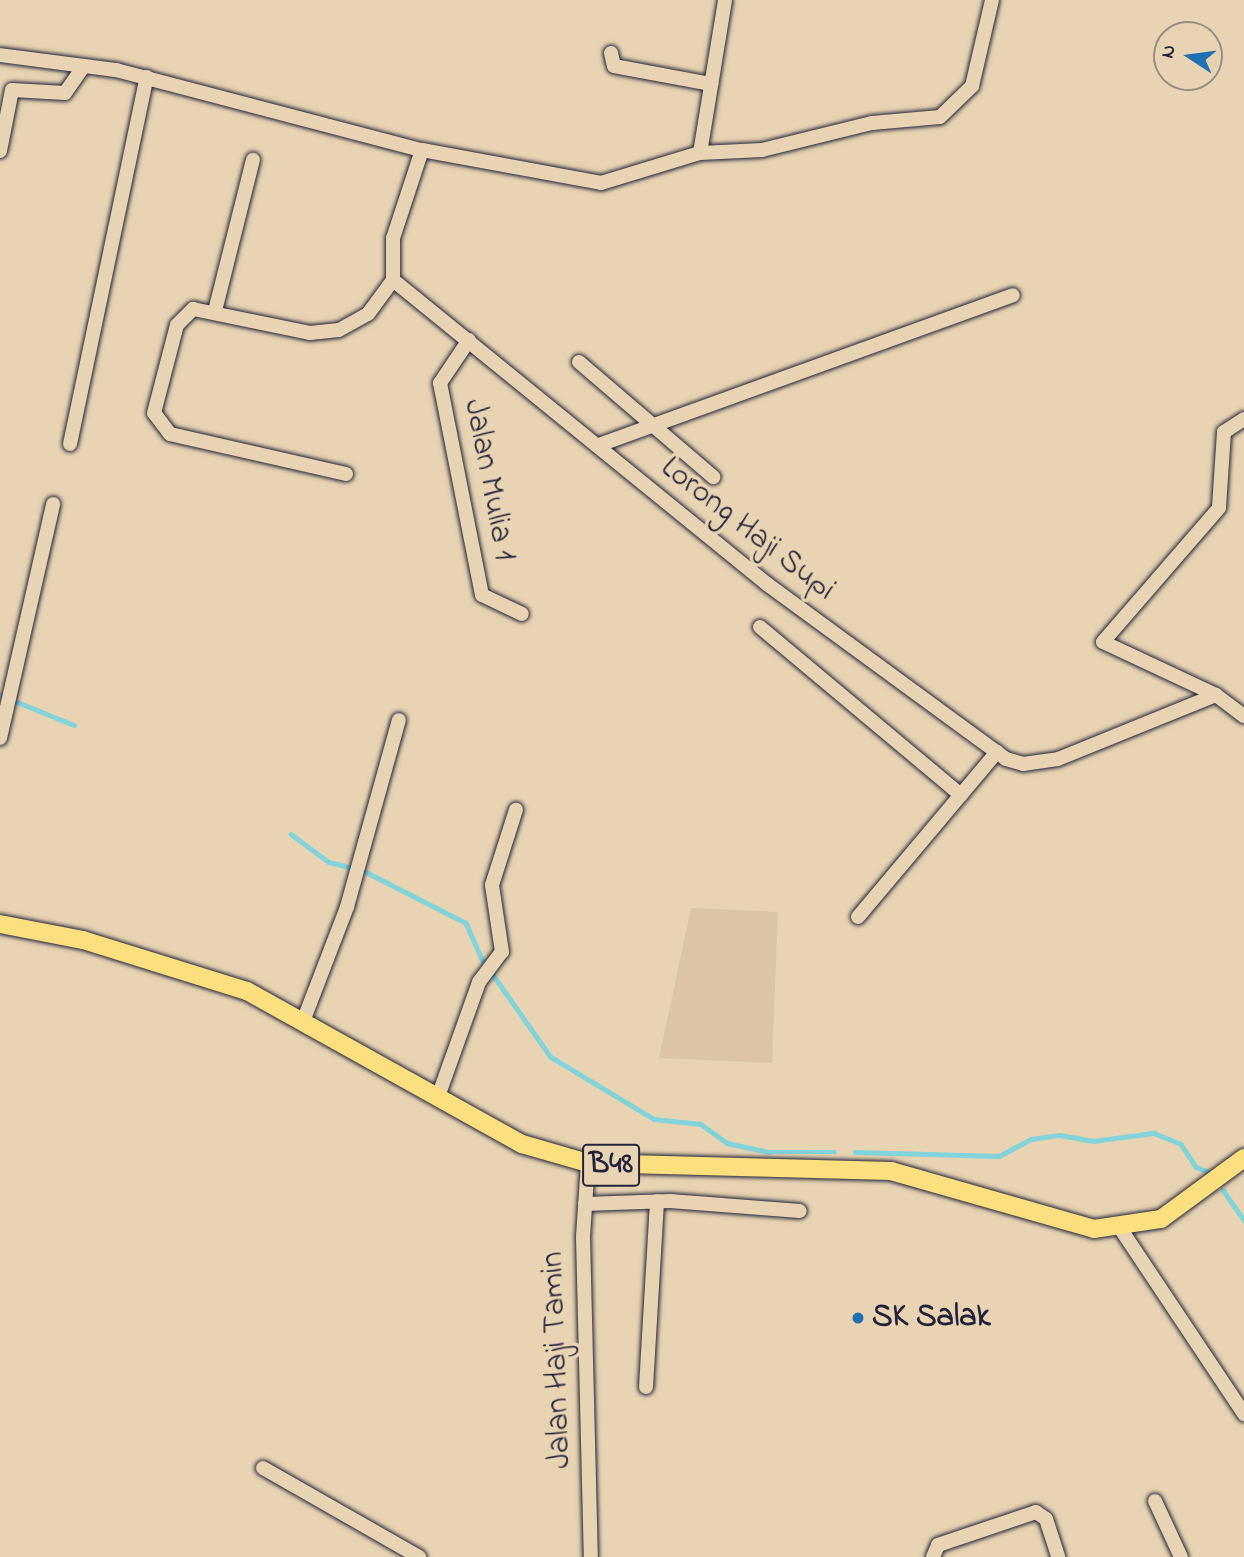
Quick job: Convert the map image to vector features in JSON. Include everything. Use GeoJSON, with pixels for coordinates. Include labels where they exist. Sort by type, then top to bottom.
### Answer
{"type":"FeatureCollection","features":[{"type":"Feature","properties":{"kind":"main road","name":"B48"},"geometry":{"type":"LineString","coordinates":[[0,924],[187,969],[304,1019],[522,1144],[588,1163],[891,1171],[1040,1218],[1120,1228],[1161,1219],[1244,1158]]}},
{"type":"Feature","properties":{"kind":"street"},"geometry":{"type":"LineString","coordinates":[[700,153],[725,0]]}},
{"type":"Feature","properties":{"kind":"street"},"geometry":{"type":"LineString","coordinates":[[0,55],[147,77],[422,150],[601,183],[700,153],[762,150],[872,123],[940,117],[972,86],[992,0]]}},
{"type":"Feature","properties":{"kind":"street"},"geometry":{"type":"LineString","coordinates":[[611,52],[614,66],[711,84]]}},
{"type":"Feature","properties":{"kind":"street"},"geometry":{"type":"LineString","coordinates":[[0,151],[6,89],[65,93],[84,66]]}},
{"type":"Feature","properties":{"kind":"street"},"geometry":{"type":"LineString","coordinates":[[70,444],[147,77]]}},
{"type":"Feature","properties":{"kind":"street"},"geometry":{"type":"LineString","coordinates":[[346,474],[170,434],[159,426],[154,413],[177,325],[193,309],[215,311],[310,333],[339,330],[368,314],[393,280],[388,272],[393,239],[422,150]]}},
{"type":"Feature","properties":{"kind":"street"},"geometry":{"type":"LineString","coordinates":[[215,311],[253,160]]}},
{"type":"Feature","properties":{"kind":"street","name":"Lorong Haji Supi"},"geometry":{"type":"LineString","coordinates":[[393,280],[767,584],[997,752],[1039,764],[1216,695]]}},
{"type":"Feature","properties":{"kind":"street"},"geometry":{"type":"LineString","coordinates":[[599,445],[1013,295]]}},
{"type":"Feature","properties":{"kind":"street","name":"Jalan Mulia 1"},"geometry":{"type":"LineString","coordinates":[[468,340],[445,367],[443,396],[482,595],[522,614]]}},
{"type":"Feature","properties":{"kind":"street"},"geometry":{"type":"LineString","coordinates":[[579,362],[713,477]]}},
{"type":"Feature","properties":{"kind":"street"},"geometry":{"type":"LineString","coordinates":[[1244,419],[1223,432],[1219,508],[1102,642],[1216,695],[1244,716]]}},
{"type":"Feature","properties":{"kind":"street"},"geometry":{"type":"LineString","coordinates":[[0,737],[53,504]]}},
{"type":"Feature","properties":{"kind":"street"},"geometry":{"type":"LineString","coordinates":[[760,627],[961,795]]}},
{"type":"Feature","properties":{"kind":"street"},"geometry":{"type":"LineString","coordinates":[[304,1019],[356,877],[399,720]]}},
{"type":"Feature","properties":{"kind":"street"},"geometry":{"type":"LineString","coordinates":[[858,917],[997,752]]}},
{"type":"Feature","properties":{"kind":"street"},"geometry":{"type":"LineString","coordinates":[[439,1094],[488,967],[504,939],[492,885],[516,810]]}},
{"type":"Feature","properties":{"kind":"street","name":"Jalan Haji Tamin"},"geometry":{"type":"LineString","coordinates":[[588,1163],[585,1204],[591,1557]]}},
{"type":"Feature","properties":{"kind":"street"},"geometry":{"type":"LineString","coordinates":[[585,1204],[657,1201],[800,1211]]}},
{"type":"Feature","properties":{"kind":"street"},"geometry":{"type":"LineString","coordinates":[[646,1387],[657,1201]]}},
{"type":"Feature","properties":{"kind":"street"},"geometry":{"type":"LineString","coordinates":[[1120,1228],[1244,1414]]}},
{"type":"Feature","properties":{"kind":"street"},"geometry":{"type":"LineString","coordinates":[[262,1468],[419,1557]]}},
{"type":"Feature","properties":{"kind":"street"},"geometry":{"type":"LineString","coordinates":[[1155,1501],[1181,1557]]}},
{"type":"Feature","properties":{"kind":"street"},"geometry":{"type":"LineString","coordinates":[[933,1557],[938,1545],[1036,1512],[1046,1518],[1058,1557]]}},
{"type":"Feature","properties":{"kind":"shaded area"},"geometry":{"type":"Polygon","coordinates":[[[691,908],[778,912],[772,1063],[659,1058],[691,908]]]}},
{"type":"Feature","properties":{"kind":"waterway"},"geometry":{"type":"LineString","coordinates":[[0,695],[74,725]]}},
{"type":"Feature","properties":{"kind":"waterway"},"geometry":{"type":"LineString","coordinates":[[291,834],[329,862],[362,870],[466,923],[482,959],[551,1057],[654,1119],[701,1124],[727,1143],[769,1152],[835,1152]]}},
{"type":"Feature","properties":{"kind":"waterway"},"geometry":{"type":"LineString","coordinates":[[855,1152],[999,1156],[1031,1139],[1060,1135],[1093,1141],[1154,1133],[1181,1144],[1196,1167],[1210,1172]]}},
{"type":"Feature","properties":{"kind":"waterway"},"geometry":{"type":"LineString","coordinates":[[1223,1190],[1244,1220]]}},
{"type":"Feature","properties":{"kind":"place","name":"SK Salak"},"geometry":{"type":"Point","coordinates":[858,1318]}}]}
